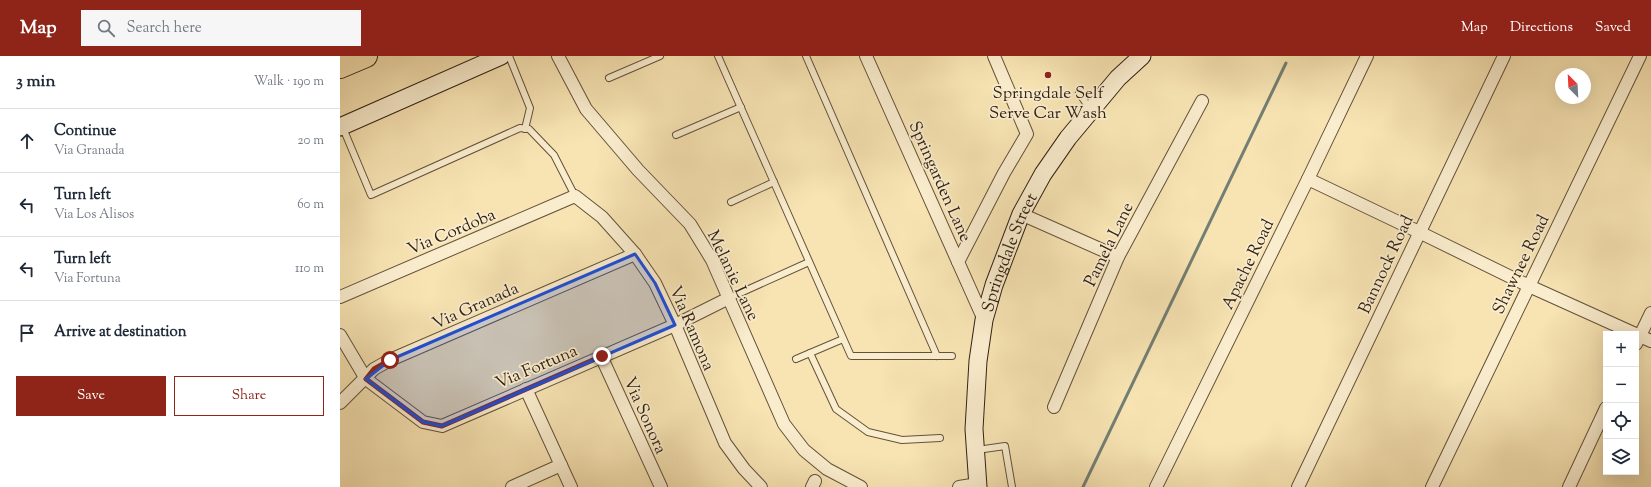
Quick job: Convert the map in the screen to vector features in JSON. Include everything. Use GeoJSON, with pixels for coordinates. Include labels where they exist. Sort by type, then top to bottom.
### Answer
{"type":"FeatureCollection","features":[{"type":"Feature","properties":{"kind":"highway"},"geometry":{"type":"LineString","coordinates":[[340,68],[366,56]]}},
{"type":"Feature","properties":{"kind":"main road"},"geometry":{"type":"LineString","coordinates":[[341,127],[501,56]]}},
{"type":"Feature","properties":{"kind":"main road","name":"Springdale Street"},"geometry":{"type":"LineString","coordinates":[[978,485],[974,429],[975,398],[978,361],[984,320],[994,285],[1021,214],[1047,168],[1068,138],[1118,78],[1142,56]]}},
{"type":"Feature","properties":{"kind":"street","name":"Melanie Lane"},"geometry":{"type":"LineString","coordinates":[[558,56],[586,109],[638,170],[690,224],[712,260],[784,424],[804,450],[827,469],[861,487]]}},
{"type":"Feature","properties":{"kind":"street","name":"Springarden Lane"},"geometry":{"type":"LineString","coordinates":[[866,56],[984,320]]}},
{"type":"Feature","properties":{"kind":"street"},"geometry":{"type":"LineString","coordinates":[[958,262],[1004,173],[1027,134],[994,56]]}},
{"type":"Feature","properties":{"kind":"street","name":"Apache Road"},"geometry":{"type":"LineString","coordinates":[[1156,487],[1367,56]]}},
{"type":"Feature","properties":{"kind":"street","name":"Bannock Road"},"geometry":{"type":"LineString","coordinates":[[1298,487],[1504,56]]}},
{"type":"Feature","properties":{"kind":"street","name":"Shawnee Road"},"geometry":{"type":"LineString","coordinates":[[1432,487],[1640,56]]}},
{"type":"Feature","properties":{"kind":"street","name":"Pamela Lane"},"geometry":{"type":"LineString","coordinates":[[1054,407],[1118,257],[1202,101]]}},
{"type":"Feature","properties":{"kind":"street"},"geometry":{"type":"LineString","coordinates":[[1308,179],[1642,340],[1651,313]]}},
{"type":"Feature","properties":{"kind":"street","name":"Via Ramona"},"geometry":{"type":"LineString","coordinates":[[575,196],[602,218],[635,254],[655,283],[675,325],[724,443],[744,469],[761,487]]}},
{"type":"Feature","properties":{"kind":"street","name":"Via Cordoba"},"geometry":{"type":"LineString","coordinates":[[340,297],[575,196]]}},
{"type":"Feature","properties":{"kind":"street"},"geometry":{"type":"LineString","coordinates":[[1021,214],[1118,257]]}},
{"type":"Feature","properties":{"kind":"street","name":"Via Granada"},"geometry":{"type":"LineString","coordinates":[[340,403],[366,379],[374,369],[390,360],[635,254]]}},
{"type":"Feature","properties":{"kind":"street","name":"Via Fortuna"},"geometry":{"type":"LineString","coordinates":[[366,379],[417,418],[431,425],[442,426],[675,325],[729,298]]}},
{"type":"Feature","properties":{"kind":"street"},"geometry":{"type":"LineString","coordinates":[[340,335],[366,379]]}},
{"type":"Feature","properties":{"kind":"street","name":"Via Sonora"},"geometry":{"type":"LineString","coordinates":[[602,356],[661,487]]}},
{"type":"Feature","properties":{"kind":"street"},"geometry":{"type":"LineString","coordinates":[[526,389],[571,487]]}},
{"type":"Feature","properties":{"kind":"street"},"geometry":{"type":"LineString","coordinates":[[1569,487],[1603,414]]}},
{"type":"Feature","properties":{"kind":"street"},"geometry":{"type":"LineString","coordinates":[[512,487],[561,465]]}},
{"type":"Feature","properties":{"kind":"street"},"geometry":{"type":"LineString","coordinates":[[960,487],[978,485]]}},
{"type":"Feature","properties":{"kind":"lane"},"geometry":{"type":"LineString","coordinates":[[509,56],[530,108],[525,129]]}},
{"type":"Feature","properties":{"kind":"lane"},"geometry":{"type":"LineString","coordinates":[[609,78],[660,56]]}},
{"type":"Feature","properties":{"kind":"lane"},"geometry":{"type":"LineString","coordinates":[[718,56],[851,356],[952,356]]}},
{"type":"Feature","properties":{"kind":"lane"},"geometry":{"type":"LineString","coordinates":[[806,56],[937,356]]}},
{"type":"Feature","properties":{"kind":"lane"},"geometry":{"type":"LineString","coordinates":[[1079,93],[1091,110]]}},
{"type":"Feature","properties":{"kind":"lane"},"geometry":{"type":"LineString","coordinates":[[676,134],[741,107]]}},
{"type":"Feature","properties":{"kind":"lane"},"geometry":{"type":"LineString","coordinates":[[341,127],[371,195],[520,128],[529,129],[554,155],[575,196]]}},
{"type":"Feature","properties":{"kind":"lane"},"geometry":{"type":"LineString","coordinates":[[731,202],[774,182]]}},
{"type":"Feature","properties":{"kind":"lane"},"geometry":{"type":"LineString","coordinates":[[729,298],[809,262]]}},
{"type":"Feature","properties":{"kind":"lane"},"geometry":{"type":"LineString","coordinates":[[796,359],[843,339]]}},
{"type":"Feature","properties":{"kind":"lane"},"geometry":{"type":"LineString","coordinates":[[810,353],[836,409],[868,432],[902,440],[940,438]]}},
{"type":"Feature","properties":{"kind":"lane"},"geometry":{"type":"LineString","coordinates":[[975,450],[1005,446],[1012,487]]}},
{"type":"Feature","properties":{"kind":"highlighted area"},"geometry":{"type":"Polygon","coordinates":[[[635,254],[655,283],[675,325],[442,426],[423,422],[366,379],[390,360],[635,254]]]}},
{"type":"Feature","properties":{"kind":"waterway"},"geometry":{"type":"LineString","coordinates":[[1083,487],[1286,63]]}},
{"type":"Feature","properties":{"kind":"place","name":"Springdale Self Serve Car Wash"},"geometry":{"type":"Point","coordinates":[1048,75]}},
{"type":"Feature","properties":{"kind":"route"},"geometry":{"type":"LineString","coordinates":[[390,360],[374,369],[366,379],[423,422],[431,425],[442,426],[602,356]]}}]}
